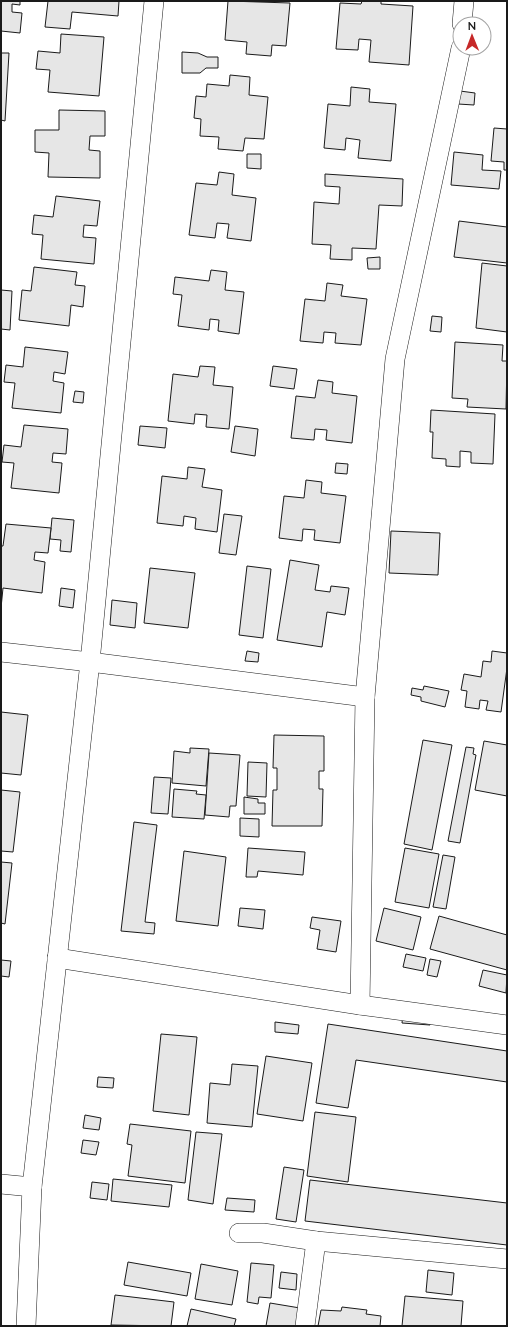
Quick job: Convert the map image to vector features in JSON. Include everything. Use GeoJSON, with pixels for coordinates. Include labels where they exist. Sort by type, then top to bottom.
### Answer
{"type":"FeatureCollection","features":[{"type":"Feature","properties":{"kind":"street"},"geometry":{"type":"LineString","coordinates":[[26,1326],[32,1187],[90,662],[154,1]]}},
{"type":"Feature","properties":{"kind":"street"},"geometry":{"type":"LineString","coordinates":[[463,16],[464,1]]}},
{"type":"Feature","properties":{"kind":"street"},"geometry":{"type":"LineString","coordinates":[[360,1005],[365,697],[395,359],[459,56]]}},
{"type":"Feature","properties":{"kind":"street"},"geometry":{"type":"LineString","coordinates":[[1,652],[365,697]]}},
{"type":"Feature","properties":{"kind":"street"},"geometry":{"type":"LineString","coordinates":[[57,958],[360,1005],[507,1025]]}},
{"type":"Feature","properties":{"kind":"street"},"geometry":{"type":"LineString","coordinates":[[1,1184],[32,1187]]}},
{"type":"Feature","properties":{"kind":"street"},"geometry":{"type":"LineString","coordinates":[[239,1233],[263,1233],[316,1241],[507,1258]]}},
{"type":"Feature","properties":{"kind":"street"},"geometry":{"type":"LineString","coordinates":[[305,1326],[316,1241]]}},
{"type":"Feature","properties":{"kind":"building"},"geometry":{"type":"Polygon","coordinates":[[[1,1],[20,1],[20,5],[12,4],[12,12],[22,13],[20,33],[1,31],[1,1]]]}},
{"type":"Feature","properties":{"kind":"building"},"geometry":{"type":"Polygon","coordinates":[[[48,1],[119,1],[118,16],[72,12],[70,29],[45,27],[48,1]]]}},
{"type":"Feature","properties":{"kind":"building"},"geometry":{"type":"Polygon","coordinates":[[[228,1],[290,3],[286,46],[272,45],[271,56],[246,54],[247,42],[225,40],[228,1]]]}},
{"type":"Feature","properties":{"kind":"building"},"geometry":{"type":"Polygon","coordinates":[[[362,1],[381,1],[381,4],[413,6],[409,65],[369,62],[371,40],[359,39],[358,50],[336,49],[340,3],[361,4],[362,1]]]}},
{"type":"Feature","properties":{"kind":"building"},"geometry":{"type":"Polygon","coordinates":[[[61,34],[104,37],[99,96],[48,92],[50,70],[36,69],[38,51],[60,53],[61,34]]]}},
{"type":"Feature","properties":{"kind":"building"},"geometry":{"type":"Polygon","coordinates":[[[182,52],[198,53],[207,57],[218,57],[218,68],[206,68],[200,73],[182,73],[182,52]]]}},
{"type":"Feature","properties":{"kind":"building"},"geometry":{"type":"Polygon","coordinates":[[[1,53],[9,53],[5,121],[1,120],[1,53]]]}},
{"type":"Feature","properties":{"kind":"building"},"geometry":{"type":"Polygon","coordinates":[[[230,75],[250,77],[249,95],[268,97],[264,139],[245,138],[243,151],[218,149],[219,137],[200,136],[201,119],[194,118],[196,96],[206,97],[207,84],[229,86],[230,75]]]}},
{"type":"Feature","properties":{"kind":"building"},"geometry":{"type":"Polygon","coordinates":[[[351,87],[370,89],[369,102],[396,104],[391,161],[358,158],[360,140],[346,138],[345,150],[324,148],[328,104],[350,106],[351,87]]]}},
{"type":"Feature","properties":{"kind":"building"},"geometry":{"type":"Polygon","coordinates":[[[460,91],[475,93],[474,105],[458,104],[460,91]]]}},
{"type":"Feature","properties":{"kind":"building"},"geometry":{"type":"Polygon","coordinates":[[[59,110],[105,111],[105,136],[90,136],[89,150],[100,151],[100,178],[48,177],[49,153],[35,152],[35,130],[59,130],[59,110]]]}},
{"type":"Feature","properties":{"kind":"building"},"geometry":{"type":"Polygon","coordinates":[[[494,128],[507,129],[507,170],[504,170],[504,162],[491,161],[494,128]]]}},
{"type":"Feature","properties":{"kind":"building"},"geometry":{"type":"Polygon","coordinates":[[[454,152],[483,155],[482,170],[501,171],[499,189],[451,185],[454,152]]]}},
{"type":"Feature","properties":{"kind":"building"},"geometry":{"type":"Polygon","coordinates":[[[247,154],[261,154],[261,169],[247,168],[247,154]]]}},
{"type":"Feature","properties":{"kind":"building"},"geometry":{"type":"Polygon","coordinates":[[[219,172],[234,174],[232,195],[256,198],[251,241],[227,238],[229,224],[217,223],[215,238],[189,235],[196,183],[217,185],[219,172]]]}},
{"type":"Feature","properties":{"kind":"building"},"geometry":{"type":"Polygon","coordinates":[[[325,174],[403,179],[402,206],[379,205],[376,249],[352,248],[352,260],[330,259],[331,245],[312,244],[314,202],[339,204],[340,187],[325,186],[325,174]]]}},
{"type":"Feature","properties":{"kind":"building"},"geometry":{"type":"Polygon","coordinates":[[[56,196],[100,201],[97,226],[84,225],[83,237],[96,238],[94,264],[41,259],[43,235],[32,234],[34,215],[53,217],[56,196]]]}},
{"type":"Feature","properties":{"kind":"building"},"geometry":{"type":"Polygon","coordinates":[[[459,221],[507,227],[507,263],[454,257],[459,221]]]}},
{"type":"Feature","properties":{"kind":"building"},"geometry":{"type":"Polygon","coordinates":[[[380,257],[380,269],[368,269],[367,258],[380,257]]]}},
{"type":"Feature","properties":{"kind":"building"},"geometry":{"type":"Polygon","coordinates":[[[482,263],[507,266],[507,332],[476,328],[482,263]]]}},
{"type":"Feature","properties":{"kind":"building"},"geometry":{"type":"Polygon","coordinates":[[[34,267],[77,272],[75,285],[85,286],[83,307],[71,305],[69,326],[19,320],[22,290],[31,291],[34,267]]]}},
{"type":"Feature","properties":{"kind":"building"},"geometry":{"type":"Polygon","coordinates":[[[211,270],[227,272],[225,290],[244,292],[239,334],[218,331],[219,320],[210,319],[209,330],[178,326],[182,295],[173,294],[175,277],[209,281],[211,270]]]}},
{"type":"Feature","properties":{"kind":"building"},"geometry":{"type":"Polygon","coordinates":[[[327,283],[343,285],[341,296],[367,299],[361,345],[335,343],[336,333],[324,332],[323,343],[300,341],[305,299],[325,301],[327,283]]]}},
{"type":"Feature","properties":{"kind":"building"},"geometry":{"type":"Polygon","coordinates":[[[1,290],[12,291],[10,330],[1,329],[1,290]]]}},
{"type":"Feature","properties":{"kind":"building"},"geometry":{"type":"Polygon","coordinates":[[[432,316],[442,317],[441,332],[430,331],[432,316]]]}},
{"type":"Feature","properties":{"kind":"building"},"geometry":{"type":"Polygon","coordinates":[[[455,342],[503,345],[502,361],[507,361],[506,409],[467,407],[468,399],[452,398],[455,342]]]}},
{"type":"Feature","properties":{"kind":"building"},"geometry":{"type":"Polygon","coordinates":[[[25,347],[68,352],[65,374],[54,372],[53,381],[64,383],[61,413],[12,408],[15,383],[4,382],[6,365],[23,367],[25,347]]]}},
{"type":"Feature","properties":{"kind":"building"},"geometry":{"type":"Polygon","coordinates":[[[200,366],[215,367],[213,385],[233,387],[229,429],[206,427],[207,415],[195,414],[194,424],[168,421],[173,374],[198,377],[200,366]]]}},
{"type":"Feature","properties":{"kind":"building"},"geometry":{"type":"Polygon","coordinates":[[[273,366],[297,369],[294,389],[270,386],[273,366]]]}},
{"type":"Feature","properties":{"kind":"building"},"geometry":{"type":"Polygon","coordinates":[[[318,380],[333,382],[332,393],[357,396],[352,443],[326,440],[327,430],[315,429],[314,440],[291,438],[296,396],[315,398],[318,380]]]}},
{"type":"Feature","properties":{"kind":"building"},"geometry":{"type":"Polygon","coordinates":[[[75,391],[84,392],[83,403],[73,402],[75,391]]]}},
{"type":"Feature","properties":{"kind":"building"},"geometry":{"type":"Polygon","coordinates":[[[431,410],[495,414],[493,464],[471,463],[471,452],[460,451],[460,467],[446,466],[446,459],[432,458],[433,432],[430,432],[431,410]]]}},
{"type":"Feature","properties":{"kind":"building"},"geometry":{"type":"Polygon","coordinates":[[[24,425],[68,429],[66,454],[53,453],[52,462],[62,463],[59,493],[11,488],[14,463],[2,462],[4,445],[21,447],[24,425]]]}},
{"type":"Feature","properties":{"kind":"building"},"geometry":{"type":"Polygon","coordinates":[[[140,426],[167,428],[165,448],[138,445],[140,426]]]}},
{"type":"Feature","properties":{"kind":"building"},"geometry":{"type":"Polygon","coordinates":[[[235,426],[258,429],[255,456],[231,452],[235,426]]]}},
{"type":"Feature","properties":{"kind":"building"},"geometry":{"type":"Polygon","coordinates":[[[336,463],[348,464],[347,474],[335,473],[336,463]]]}},
{"type":"Feature","properties":{"kind":"building"},"geometry":{"type":"Polygon","coordinates":[[[188,467],[205,469],[202,487],[222,490],[217,532],[195,529],[196,518],[184,516],[183,526],[157,523],[162,476],[187,479],[188,467]]]}},
{"type":"Feature","properties":{"kind":"building"},"geometry":{"type":"Polygon","coordinates":[[[306,480],[322,482],[321,493],[346,496],[340,543],[314,540],[315,530],[303,529],[302,541],[279,538],[284,496],[304,498],[306,480]]]}},
{"type":"Feature","properties":{"kind":"building"},"geometry":{"type":"Polygon","coordinates":[[[224,514],[242,516],[236,555],[219,553],[224,514]]]}},
{"type":"Feature","properties":{"kind":"building"},"geometry":{"type":"Polygon","coordinates":[[[52,518],[74,520],[71,552],[60,551],[61,540],[50,539],[52,518]]]}},
{"type":"Feature","properties":{"kind":"building"},"geometry":{"type":"Polygon","coordinates":[[[6,524],[51,528],[48,553],[35,552],[34,560],[45,562],[42,593],[3,588],[1,608],[1,546],[3,546],[6,524]]]}},
{"type":"Feature","properties":{"kind":"building"},"geometry":{"type":"Polygon","coordinates":[[[391,531],[440,533],[438,575],[389,573],[391,531]]]}},
{"type":"Feature","properties":{"kind":"building"},"geometry":{"type":"Polygon","coordinates":[[[290,560],[319,565],[315,590],[330,592],[331,586],[349,588],[345,615],[327,612],[322,647],[277,640],[290,560]]]}},
{"type":"Feature","properties":{"kind":"building"},"geometry":{"type":"Polygon","coordinates":[[[247,566],[271,569],[263,638],[239,635],[247,566]]]}},
{"type":"Feature","properties":{"kind":"building"},"geometry":{"type":"Polygon","coordinates":[[[150,568],[195,573],[188,628],[144,623],[150,568]]]}},
{"type":"Feature","properties":{"kind":"building"},"geometry":{"type":"Polygon","coordinates":[[[61,588],[75,590],[73,608],[59,606],[61,588]]]}},
{"type":"Feature","properties":{"kind":"building"},"geometry":{"type":"Polygon","coordinates":[[[112,600],[137,603],[135,628],[110,625],[112,600]]]}},
{"type":"Feature","properties":{"kind":"building"},"geometry":{"type":"Polygon","coordinates":[[[247,651],[259,653],[258,662],[245,661],[247,651]]]}},
{"type":"Feature","properties":{"kind":"building"},"geometry":{"type":"Polygon","coordinates":[[[492,651],[507,653],[507,668],[501,712],[486,710],[488,701],[480,700],[479,709],[465,707],[467,691],[461,690],[464,674],[481,677],[483,661],[491,662],[492,651]]]}},
{"type":"Feature","properties":{"kind":"building"},"geometry":{"type":"Polygon","coordinates":[[[424,686],[449,691],[445,707],[421,701],[421,697],[411,695],[412,688],[423,690],[424,686]]]}},
{"type":"Feature","properties":{"kind":"building"},"geometry":{"type":"Polygon","coordinates":[[[1,712],[28,715],[21,775],[1,773],[1,712]]]}},
{"type":"Feature","properties":{"kind":"building"},"geometry":{"type":"Polygon","coordinates":[[[274,735],[324,736],[324,771],[319,771],[319,789],[323,789],[322,826],[272,826],[273,790],[277,790],[277,768],[273,768],[274,735]]]}},
{"type":"Feature","properties":{"kind":"building"},"geometry":{"type":"Polygon","coordinates":[[[423,740],[452,745],[432,850],[404,844],[423,740]]]}},
{"type":"Feature","properties":{"kind":"building"},"geometry":{"type":"Polygon","coordinates":[[[484,741],[507,745],[507,796],[475,790],[484,741]]]}},
{"type":"Feature","properties":{"kind":"building"},"geometry":{"type":"Polygon","coordinates":[[[466,747],[474,748],[473,754],[476,755],[460,843],[448,841],[466,747]]]}},
{"type":"Feature","properties":{"kind":"building"},"geometry":{"type":"Polygon","coordinates":[[[190,748],[209,749],[206,786],[172,783],[174,751],[190,753],[190,748]]]}},
{"type":"Feature","properties":{"kind":"building"},"geometry":{"type":"Polygon","coordinates":[[[209,753],[240,755],[236,806],[230,806],[229,817],[205,815],[209,753]]]}},
{"type":"Feature","properties":{"kind":"building"},"geometry":{"type":"Polygon","coordinates":[[[248,762],[267,763],[266,797],[247,796],[248,762]]]}},
{"type":"Feature","properties":{"kind":"building"},"geometry":{"type":"Polygon","coordinates":[[[154,777],[171,778],[168,814],[151,813],[154,777]]]}},
{"type":"Feature","properties":{"kind":"building"},"geometry":{"type":"Polygon","coordinates":[[[174,789],[197,791],[196,794],[206,795],[204,819],[172,817],[174,789]]]}},
{"type":"Feature","properties":{"kind":"building"},"geometry":{"type":"Polygon","coordinates":[[[1,790],[20,792],[13,852],[1,851],[1,790]]]}},
{"type":"Feature","properties":{"kind":"building"},"geometry":{"type":"Polygon","coordinates":[[[244,797],[258,799],[258,803],[265,803],[265,814],[244,814],[244,797]]]}},
{"type":"Feature","properties":{"kind":"building"},"geometry":{"type":"Polygon","coordinates":[[[240,818],[259,819],[259,837],[240,836],[240,818]]]}},
{"type":"Feature","properties":{"kind":"building"},"geometry":{"type":"Polygon","coordinates":[[[134,822],[157,825],[145,922],[155,923],[154,934],[121,931],[134,822]]]}},
{"type":"Feature","properties":{"kind":"building"},"geometry":{"type":"Polygon","coordinates":[[[248,848],[305,852],[303,875],[258,871],[257,877],[246,877],[248,848]]]}},
{"type":"Feature","properties":{"kind":"building"},"geometry":{"type":"Polygon","coordinates":[[[405,848],[439,854],[429,908],[395,902],[405,848]]]}},
{"type":"Feature","properties":{"kind":"building"},"geometry":{"type":"Polygon","coordinates":[[[184,851],[226,857],[218,926],[176,921],[184,851]]]}},
{"type":"Feature","properties":{"kind":"building"},"geometry":{"type":"Polygon","coordinates":[[[443,855],[455,857],[446,909],[433,907],[443,855]]]}},
{"type":"Feature","properties":{"kind":"building"},"geometry":{"type":"Polygon","coordinates":[[[1,862],[12,863],[5,924],[1,923],[1,862]]]}},
{"type":"Feature","properties":{"kind":"building"},"geometry":{"type":"Polygon","coordinates":[[[240,908],[265,910],[263,929],[238,926],[240,908]]]}},
{"type":"Feature","properties":{"kind":"building"},"geometry":{"type":"Polygon","coordinates":[[[384,908],[421,917],[413,950],[376,941],[384,908]]]}},
{"type":"Feature","properties":{"kind":"building"},"geometry":{"type":"Polygon","coordinates":[[[439,916],[507,935],[507,970],[430,949],[439,916]]]}},
{"type":"Feature","properties":{"kind":"building"},"geometry":{"type":"Polygon","coordinates":[[[312,917],[341,921],[336,952],[317,949],[320,930],[310,928],[312,917]]]}},
{"type":"Feature","properties":{"kind":"building"},"geometry":{"type":"Polygon","coordinates":[[[406,954],[426,958],[423,971],[403,967],[406,954]]]}},
{"type":"Feature","properties":{"kind":"building"},"geometry":{"type":"Polygon","coordinates":[[[430,959],[441,961],[437,977],[427,975],[430,959]]]}},
{"type":"Feature","properties":{"kind":"building"},"geometry":{"type":"Polygon","coordinates":[[[1,960],[11,961],[9,977],[1,976],[1,960]]]}},
{"type":"Feature","properties":{"kind":"building"},"geometry":{"type":"Polygon","coordinates":[[[483,970],[507,975],[506,993],[479,986],[483,970]]]}},
{"type":"Feature","properties":{"kind":"building"},"geometry":{"type":"Polygon","coordinates":[[[403,1013],[431,1015],[430,1025],[402,1023],[403,1013]]]}},
{"type":"Feature","properties":{"kind":"building"},"geometry":{"type":"Polygon","coordinates":[[[275,1022],[299,1025],[298,1034],[275,1032],[275,1022]]]}},
{"type":"Feature","properties":{"kind":"building"},"geometry":{"type":"Polygon","coordinates":[[[328,1024],[507,1051],[507,1082],[356,1060],[348,1108],[316,1103],[328,1024]]]}},
{"type":"Feature","properties":{"kind":"building"},"geometry":{"type":"Polygon","coordinates":[[[161,1034],[197,1037],[189,1115],[153,1111],[161,1034]]]}},
{"type":"Feature","properties":{"kind":"building"},"geometry":{"type":"Polygon","coordinates":[[[266,1056],[312,1063],[303,1121],[257,1114],[266,1056]]]}},
{"type":"Feature","properties":{"kind":"building"},"geometry":{"type":"Polygon","coordinates":[[[232,1064],[258,1066],[252,1127],[207,1123],[210,1083],[230,1085],[232,1064]]]}},
{"type":"Feature","properties":{"kind":"building"},"geometry":{"type":"Polygon","coordinates":[[[98,1077],[114,1078],[113,1088],[97,1087],[98,1077]]]}},
{"type":"Feature","properties":{"kind":"building"},"geometry":{"type":"Polygon","coordinates":[[[315,1112],[356,1117],[348,1182],[307,1176],[315,1112]]]}},
{"type":"Feature","properties":{"kind":"building"},"geometry":{"type":"Polygon","coordinates":[[[85,1115],[101,1118],[99,1130],[83,1128],[85,1115]]]}},
{"type":"Feature","properties":{"kind":"building"},"geometry":{"type":"Polygon","coordinates":[[[130,1124],[191,1131],[185,1183],[128,1176],[132,1145],[127,1144],[130,1124]]]}},
{"type":"Feature","properties":{"kind":"building"},"geometry":{"type":"Polygon","coordinates":[[[196,1132],[222,1134],[213,1204],[188,1200],[196,1132]]]}},
{"type":"Feature","properties":{"kind":"building"},"geometry":{"type":"Polygon","coordinates":[[[83,1140],[99,1142],[96,1155],[81,1153],[83,1140]]]}},
{"type":"Feature","properties":{"kind":"building"},"geometry":{"type":"Polygon","coordinates":[[[284,1167],[304,1170],[296,1222],[276,1219],[284,1167]]]}},
{"type":"Feature","properties":{"kind":"building"},"geometry":{"type":"Polygon","coordinates":[[[113,1179],[172,1185],[169,1207],[111,1201],[113,1179]]]}},
{"type":"Feature","properties":{"kind":"building"},"geometry":{"type":"Polygon","coordinates":[[[310,1180],[507,1203],[507,1245],[305,1221],[310,1180]]]}},
{"type":"Feature","properties":{"kind":"building"},"geometry":{"type":"Polygon","coordinates":[[[92,1182],[109,1184],[107,1200],[90,1198],[92,1182]]]}},
{"type":"Feature","properties":{"kind":"building"},"geometry":{"type":"Polygon","coordinates":[[[227,1198],[255,1200],[254,1212],[225,1210],[227,1198]]]}},
{"type":"Feature","properties":{"kind":"building"},"geometry":{"type":"Polygon","coordinates":[[[128,1262],[191,1273],[187,1296],[124,1285],[128,1262]]]}},
{"type":"Feature","properties":{"kind":"building"},"geometry":{"type":"Polygon","coordinates":[[[251,1263],[274,1265],[271,1298],[259,1297],[258,1304],[247,1302],[251,1263]]]}},
{"type":"Feature","properties":{"kind":"building"},"geometry":{"type":"Polygon","coordinates":[[[201,1264],[238,1271],[232,1305],[195,1299],[201,1264]]]}},
{"type":"Feature","properties":{"kind":"building"},"geometry":{"type":"Polygon","coordinates":[[[428,1270],[454,1273],[452,1295],[426,1292],[428,1270]]]}},
{"type":"Feature","properties":{"kind":"building"},"geometry":{"type":"Polygon","coordinates":[[[281,1272],[297,1274],[296,1290],[279,1288],[281,1272]]]}},
{"type":"Feature","properties":{"kind":"building"},"geometry":{"type":"Polygon","coordinates":[[[115,1295],[174,1302],[171,1326],[111,1325],[115,1295]]]}},
{"type":"Feature","properties":{"kind":"building"},"geometry":{"type":"Polygon","coordinates":[[[405,1296],[463,1301],[461,1326],[402,1326],[405,1296]]]}},
{"type":"Feature","properties":{"kind":"building"},"geometry":{"type":"Polygon","coordinates":[[[270,1303],[300,1308],[297,1326],[266,1326],[270,1303]]]}},
{"type":"Feature","properties":{"kind":"building"},"geometry":{"type":"Polygon","coordinates":[[[342,1307],[367,1310],[366,1314],[381,1316],[380,1326],[318,1326],[321,1310],[341,1311],[342,1307]]]}},
{"type":"Feature","properties":{"kind":"building"},"geometry":{"type":"Polygon","coordinates":[[[191,1309],[236,1319],[234,1326],[187,1326],[191,1309]]]}}]}
